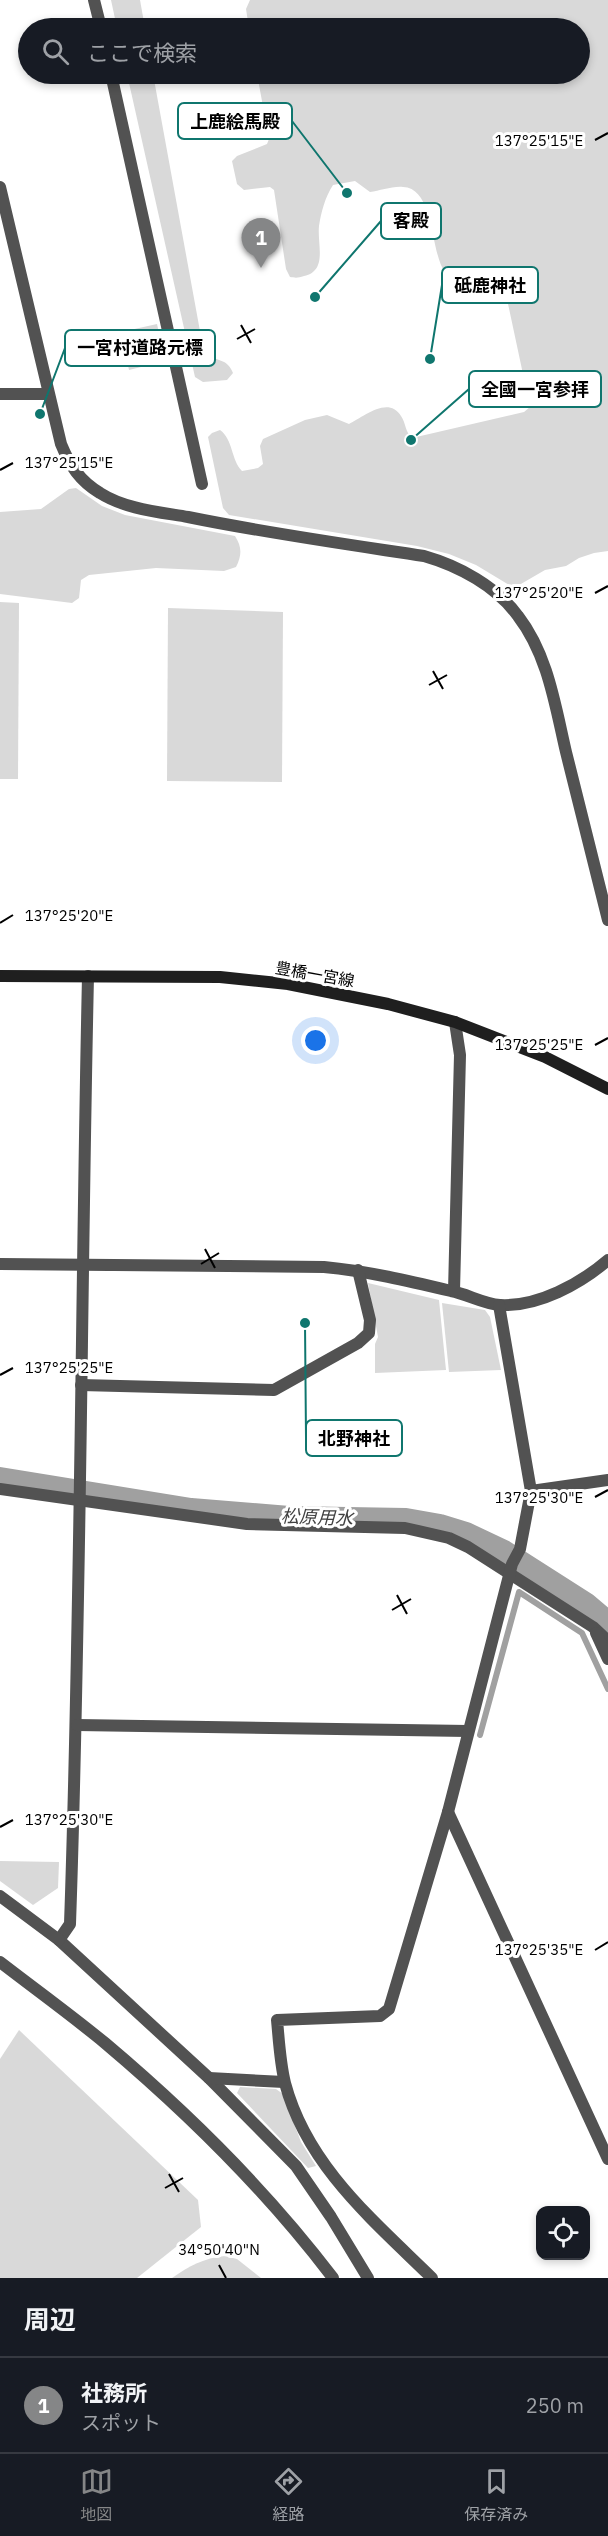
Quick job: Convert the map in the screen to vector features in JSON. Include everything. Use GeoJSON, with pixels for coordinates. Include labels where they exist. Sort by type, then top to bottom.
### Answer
{"type":"FeatureCollection","features":[{"type":"Feature","properties":{"kind":"main road","name":"豊橋一宮線"},"geometry":{"type":"LineString","coordinates":[[0,976],[220,976],[288,984],[388,1004],[455,1022],[544,1057],[608,1089]]}},
{"type":"Feature","properties":{"kind":"street"},"geometry":{"type":"LineString","coordinates":[[94,0],[98,18]]}},
{"type":"Feature","properties":{"kind":"street"},"geometry":{"type":"LineString","coordinates":[[113,84],[202,484]]}},
{"type":"Feature","properties":{"kind":"street"},"geometry":{"type":"LineString","coordinates":[[0,187],[48,394],[68,462],[81,480],[102,495],[128,506],[254,530],[424,556],[465,572],[508,604],[531,636],[543,661],[603,876],[608,920]]}},
{"type":"Feature","properties":{"kind":"street"},"geometry":{"type":"LineString","coordinates":[[0,394],[48,394]]}},
{"type":"Feature","properties":{"kind":"street"},"geometry":{"type":"LineString","coordinates":[[59,1940],[70,1924],[77,1725],[81,1264],[88,976]]}},
{"type":"Feature","properties":{"kind":"street"},"geometry":{"type":"LineString","coordinates":[[454,1291],[460,1054],[455,1022]]}},
{"type":"Feature","properties":{"kind":"street"},"geometry":{"type":"LineString","coordinates":[[0,1264],[324,1267],[358,1270],[454,1291],[499,1305],[528,1301],[563,1290],[608,1260]]}},
{"type":"Feature","properties":{"kind":"street"},"geometry":{"type":"LineString","coordinates":[[81,1385],[274,1390],[358,1343],[369,1334],[370,1320],[358,1270]]}},
{"type":"Feature","properties":{"kind":"street"},"geometry":{"type":"LineString","coordinates":[[432,2278],[340,2185],[304,2133],[284,2082],[277,2020],[380,2016],[388,2009],[448,1812],[511,1569],[520,1549],[531,1491],[499,1305]]}},
{"type":"Feature","properties":{"kind":"street"},"geometry":{"type":"LineString","coordinates":[[531,1491],[608,1480]]}},
{"type":"Feature","properties":{"kind":"street"},"geometry":{"type":"LineString","coordinates":[[0,1490],[247,1524],[405,1528],[449,1538],[511,1569],[593,1627],[608,1641]]}},
{"type":"Feature","properties":{"kind":"street"},"geometry":{"type":"LineString","coordinates":[[593,1627],[608,1659]]}},
{"type":"Feature","properties":{"kind":"street"},"geometry":{"type":"LineString","coordinates":[[77,1725],[468,1731]]}},
{"type":"Feature","properties":{"kind":"street"},"geometry":{"type":"LineString","coordinates":[[448,1812],[608,2158]]}},
{"type":"Feature","properties":{"kind":"street"},"geometry":{"type":"LineString","coordinates":[[0,1896],[59,1940],[209,2078],[296,2166],[331,2217],[368,2278]]}},
{"type":"Feature","properties":{"kind":"street"},"geometry":{"type":"LineString","coordinates":[[0,1962],[104,2042],[178,2108],[244,2174],[333,2278]]}},
{"type":"Feature","properties":{"kind":"street"},"geometry":{"type":"LineString","coordinates":[[209,2078],[284,2082]]}},
{"type":"Feature","properties":{"kind":"shaded area"},"geometry":{"type":"Polygon","coordinates":[[[111,0],[140,0],[143,18],[115,18],[111,0]]]}},
{"type":"Feature","properties":{"kind":"shaded area"},"geometry":{"type":"Polygon","coordinates":[[[250,0],[608,0],[608,551],[579,558],[566,566],[545,570],[514,588],[476,565],[449,554],[417,546],[229,515],[223,508],[208,437],[220,430],[227,439],[242,471],[258,468],[263,464],[260,446],[263,439],[305,420],[327,415],[349,424],[375,410],[389,408],[396,410],[401,416],[412,438],[524,412],[530,407],[501,271],[495,268],[445,272],[440,263],[426,209],[421,198],[413,190],[399,187],[370,192],[355,181],[333,185],[322,210],[320,221],[319,263],[311,273],[297,278],[290,277],[286,269],[274,190],[270,187],[244,190],[237,184],[232,161],[237,156],[267,144],[269,139],[259,84],[590,84],[590,18],[247,18],[246,9],[250,0]]]}},
{"type":"Feature","properties":{"kind":"shaded area"},"geometry":{"type":"Polygon","coordinates":[[[129,84],[155,84],[204,353],[227,364],[233,373],[227,380],[203,382],[195,377],[129,84]]]}},
{"type":"Feature","properties":{"kind":"shaded area"},"geometry":{"type":"Polygon","coordinates":[[[157,324],[164,355],[149,365],[129,370],[121,332],[157,324]]]}},
{"type":"Feature","properties":{"kind":"shaded area"},"geometry":{"type":"Polygon","coordinates":[[[76,488],[102,506],[125,515],[235,536],[240,551],[236,567],[224,571],[156,568],[89,575],[81,580],[79,598],[72,603],[0,594],[0,512],[41,509],[69,489],[76,488]]]}},
{"type":"Feature","properties":{"kind":"shaded area"},"geometry":{"type":"Polygon","coordinates":[[[0,602],[19,603],[18,779],[0,779],[0,602]]]}},
{"type":"Feature","properties":{"kind":"shaded area"},"geometry":{"type":"Polygon","coordinates":[[[168,608],[283,612],[282,782],[167,781],[168,608]]]}},
{"type":"Feature","properties":{"kind":"shaded area"},"geometry":{"type":"Polygon","coordinates":[[[368,1283],[439,1300],[446,1370],[375,1373],[375,1344],[378,1337],[368,1283]]]}},
{"type":"Feature","properties":{"kind":"shaded area"},"geometry":{"type":"Polygon","coordinates":[[[442,1303],[485,1310],[490,1317],[501,1370],[449,1372],[442,1303]]]}},
{"type":"Feature","properties":{"kind":"shaded area"},"geometry":{"type":"Polygon","coordinates":[[[0,1861],[59,1862],[58,1888],[33,1905],[0,1881],[0,1861]]]}},
{"type":"Feature","properties":{"kind":"shaded area"},"geometry":{"type":"Polygon","coordinates":[[[19,2030],[198,2200],[201,2227],[137,2278],[0,2278],[0,2059],[19,2030]]]}},
{"type":"Feature","properties":{"kind":"shaded area"},"geometry":{"type":"Polygon","coordinates":[[[240,2087],[276,2089],[283,2094],[301,2142],[316,2166],[308,2168],[237,2093],[240,2087]]]}},
{"type":"Feature","properties":{"kind":"shaded area"},"geometry":{"type":"Polygon","coordinates":[[[225,2256],[237,2259],[261,2278],[172,2278],[197,2263],[225,2256]]]}},
{"type":"Feature","properties":{"kind":"waterway","name":"松原用水"},"geometry":{"type":"LineString","coordinates":[[0,1478],[191,1509],[289,1517],[406,1519],[440,1525],[466,1533],[504,1551],[587,1604],[608,1622]]}},
{"type":"Feature","properties":{"kind":"waterway"},"geometry":{"type":"LineString","coordinates":[[480,1735],[519,1592],[582,1633],[608,1689]]}},
{"type":"Feature","properties":{"kind":"place","name":"上鹿絵馬殿"},"geometry":{"type":"Point","coordinates":[347,193]}},
{"type":"Feature","properties":{"kind":"place","name":"社務所"},"geometry":{"type":"Point","coordinates":[261,268]}},
{"type":"Feature","properties":{"kind":"place","name":"客殿"},"geometry":{"type":"Point","coordinates":[315,297]}},
{"type":"Feature","properties":{"kind":"place","name":"砥鹿神社"},"geometry":{"type":"Point","coordinates":[430,359]}},
{"type":"Feature","properties":{"kind":"place","name":"一宮村道路元標"},"geometry":{"type":"Point","coordinates":[40,414]}},
{"type":"Feature","properties":{"kind":"place","name":"全國一宮参拝"},"geometry":{"type":"Point","coordinates":[411,440]}},
{"type":"Feature","properties":{"kind":"place","name":"北野神社"},"geometry":{"type":"Point","coordinates":[305,1323]}}]}
